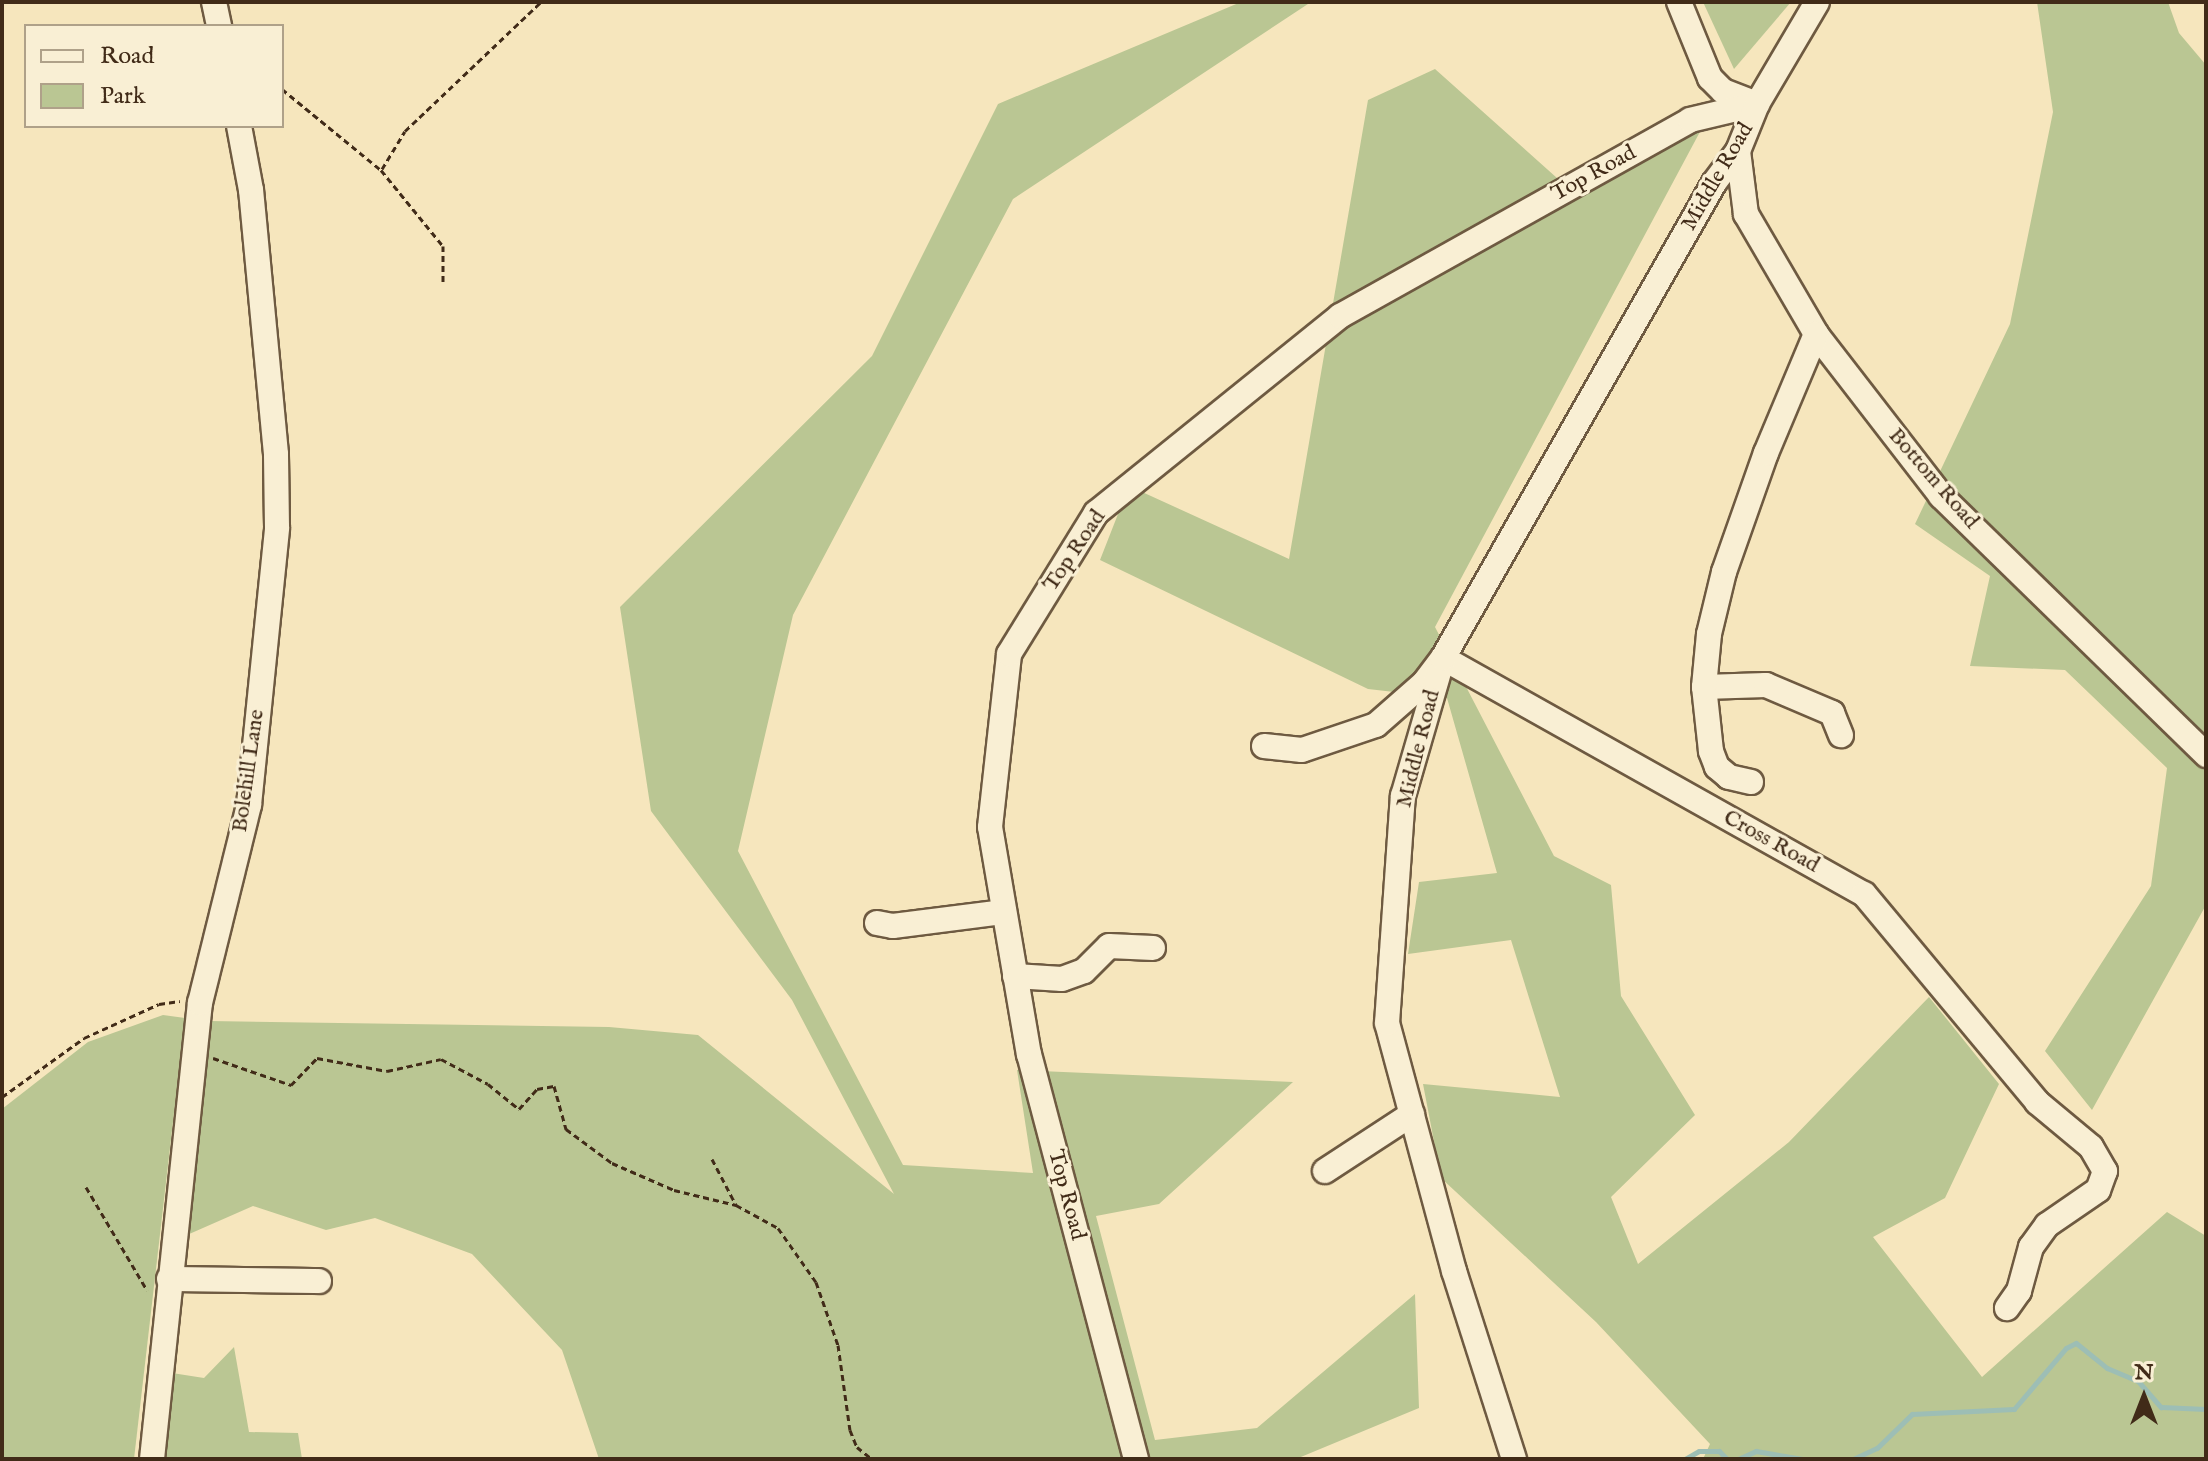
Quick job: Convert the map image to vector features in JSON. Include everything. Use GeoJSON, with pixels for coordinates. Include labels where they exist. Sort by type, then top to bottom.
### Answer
{"type":"FeatureCollection","features":[{"type":"Feature","properties":{"kind":"street"},"geometry":{"type":"LineString","coordinates":[[214,2],[219,24]]}},
{"type":"Feature","properties":{"kind":"street"},"geometry":{"type":"LineString","coordinates":[[1679,2],[1710,78],[1723,91],[1757,104],[1817,2]]}},
{"type":"Feature","properties":{"kind":"street","name":"Middle Road"},"geometry":{"type":"LineString","coordinates":[[1514,1459],[1387,1023],[1403,796],[1443,658],[1714,183],[1738,151],[1757,104]]}},
{"type":"Feature","properties":{"kind":"street","name":"Top Road"},"geometry":{"type":"LineString","coordinates":[[1136,1459],[1029,1055],[990,827],[1009,654],[1096,513],[1340,316],[1690,120],[1757,104]]}},
{"type":"Feature","properties":{"kind":"street","name":"Bolehill Lane"},"geometry":{"type":"LineString","coordinates":[[152,1459],[200,1003],[249,805],[277,527],[276,454],[251,190],[239,128]]}},
{"type":"Feature","properties":{"kind":"street","name":"Bottom Road"},"geometry":{"type":"LineString","coordinates":[[1738,151],[1746,214],[1816,334],[1941,496],[2206,755]]}},
{"type":"Feature","properties":{"kind":"street"},"geometry":{"type":"LineString","coordinates":[[1751,782],[1717,767],[1704,687],[1709,634],[1724,572],[1816,334]]}},
{"type":"Feature","properties":{"kind":"street"},"geometry":{"type":"LineString","coordinates":[[1264,746],[1302,750],[1376,725],[1424,683],[1443,658]]}},
{"type":"Feature","properties":{"kind":"street","name":"Cross Road"},"geometry":{"type":"LineString","coordinates":[[1443,658],[1864,894],[2037,1102],[2091,1147],[2105,1171],[2098,1190],[2047,1225],[2031,1247],[2019,1291],[2007,1308]]}},
{"type":"Feature","properties":{"kind":"street"},"geometry":{"type":"LineString","coordinates":[[1704,687],[1766,685],[1832,713],[1841,735]]}},
{"type":"Feature","properties":{"kind":"street"},"geometry":{"type":"LineString","coordinates":[[877,923],[893,926],[1004,912]]}},
{"type":"Feature","properties":{"kind":"street"},"geometry":{"type":"LineString","coordinates":[[1015,976],[1062,979],[1084,971],[1109,946],[1153,948]]}},
{"type":"Feature","properties":{"kind":"street"},"geometry":{"type":"LineString","coordinates":[[1325,1171],[1412,1114]]}},
{"type":"Feature","properties":{"kind":"street"},"geometry":{"type":"LineString","coordinates":[[169,1279],[319,1281]]}},
{"type":"Feature","properties":{"kind":"path"},"geometry":{"type":"LineString","coordinates":[[381,170],[405,131],[541,2]]}},
{"type":"Feature","properties":{"kind":"path"},"geometry":{"type":"LineString","coordinates":[[284,91],[381,170],[443,246],[443,282]]}},
{"type":"Feature","properties":{"kind":"path"},"geometry":{"type":"LineString","coordinates":[[2,1097],[84,1038],[123,1018],[159,1004],[200,1003]]}},
{"type":"Feature","properties":{"kind":"path"},"geometry":{"type":"LineString","coordinates":[[195,1054],[291,1085],[317,1058],[387,1071],[441,1059],[488,1084],[519,1109],[537,1089],[554,1086],[566,1129],[612,1163],[674,1190],[736,1205],[778,1228],[816,1282],[838,1345],[850,1430],[857,1447],[872,1459]]}},
{"type":"Feature","properties":{"kind":"path"},"geometry":{"type":"LineString","coordinates":[[712,1159],[736,1205]]}},
{"type":"Feature","properties":{"kind":"path"},"geometry":{"type":"LineString","coordinates":[[86,1187],[154,1300],[168,1306]]}},
{"type":"Feature","properties":{"kind":"green space"},"geometry":{"type":"Polygon","coordinates":[[[1241,2],[1311,2],[1013,199],[793,615],[738,851],[903,1165],[1033,1173],[1017,1070],[1293,1082],[1159,1204],[1096,1216],[1155,1440],[1257,1428],[1415,1294],[1419,1408],[1296,1459],[599,1459],[562,1350],[472,1254],[375,1218],[326,1230],[253,1206],[187,1235],[209,1021],[609,1027],[698,1035],[894,1194],[792,1000],[651,811],[620,607],[872,356],[998,104],[1241,2]]]}},
{"type":"Feature","properties":{"kind":"green space"},"geometry":{"type":"Polygon","coordinates":[[[1703,2],[1791,2],[1734,69],[1703,2]]]}},
{"type":"Feature","properties":{"kind":"green space"},"geometry":{"type":"Polygon","coordinates":[[[2037,2],[2168,2],[2179,33],[2206,65],[2206,905],[2092,1110],[2045,1051],[2151,886],[2167,768],[2065,670],[1970,666],[1990,576],[1915,524],[2010,324],[2053,112],[2037,2]]]}},
{"type":"Feature","properties":{"kind":"green space"},"geometry":{"type":"Polygon","coordinates":[[[1435,69],[1576,195],[1702,128],[1435,627],[1554,856],[1611,885],[1621,996],[1695,1115],[1611,1197],[1638,1264],[1789,1142],[1929,997],[1999,1084],[1945,1198],[1873,1237],[1982,1377],[2167,1212],[2206,1236],[2206,1459],[1703,1459],[1710,1444],[1596,1322],[1441,1178],[1423,1084],[1560,1097],[1511,940],[1408,954],[1419,882],[1497,873],[1447,698],[1368,689],[1100,560],[1129,486],[1289,559],[1368,100],[1435,69]]]}},
{"type":"Feature","properties":{"kind":"green space"},"geometry":{"type":"Polygon","coordinates":[[[163,1015],[185,1018],[134,1459],[2,1459],[2,1109],[88,1042],[163,1015]]]}},
{"type":"Feature","properties":{"kind":"green space"},"geometry":{"type":"Polygon","coordinates":[[[234,1347],[249,1432],[298,1433],[302,1459],[162,1459],[172,1373],[204,1378],[234,1347]]]}},
{"type":"Feature","properties":{"kind":"waterway"},"geometry":{"type":"LineString","coordinates":[[1853,1459],[1877,1448],[1912,1414],[2014,1409],[2066,1348],[2076,1343],[2107,1368],[2138,1381],[2161,1407],[2206,1409]]}},
{"type":"Feature","properties":{"kind":"waterway"},"geometry":{"type":"LineString","coordinates":[[1685,1459],[1699,1451],[1719,1451],[1727,1459]]}},
{"type":"Feature","properties":{"kind":"waterway"},"geometry":{"type":"LineString","coordinates":[[1738,1459],[1756,1451],[1802,1459]]}}]}
